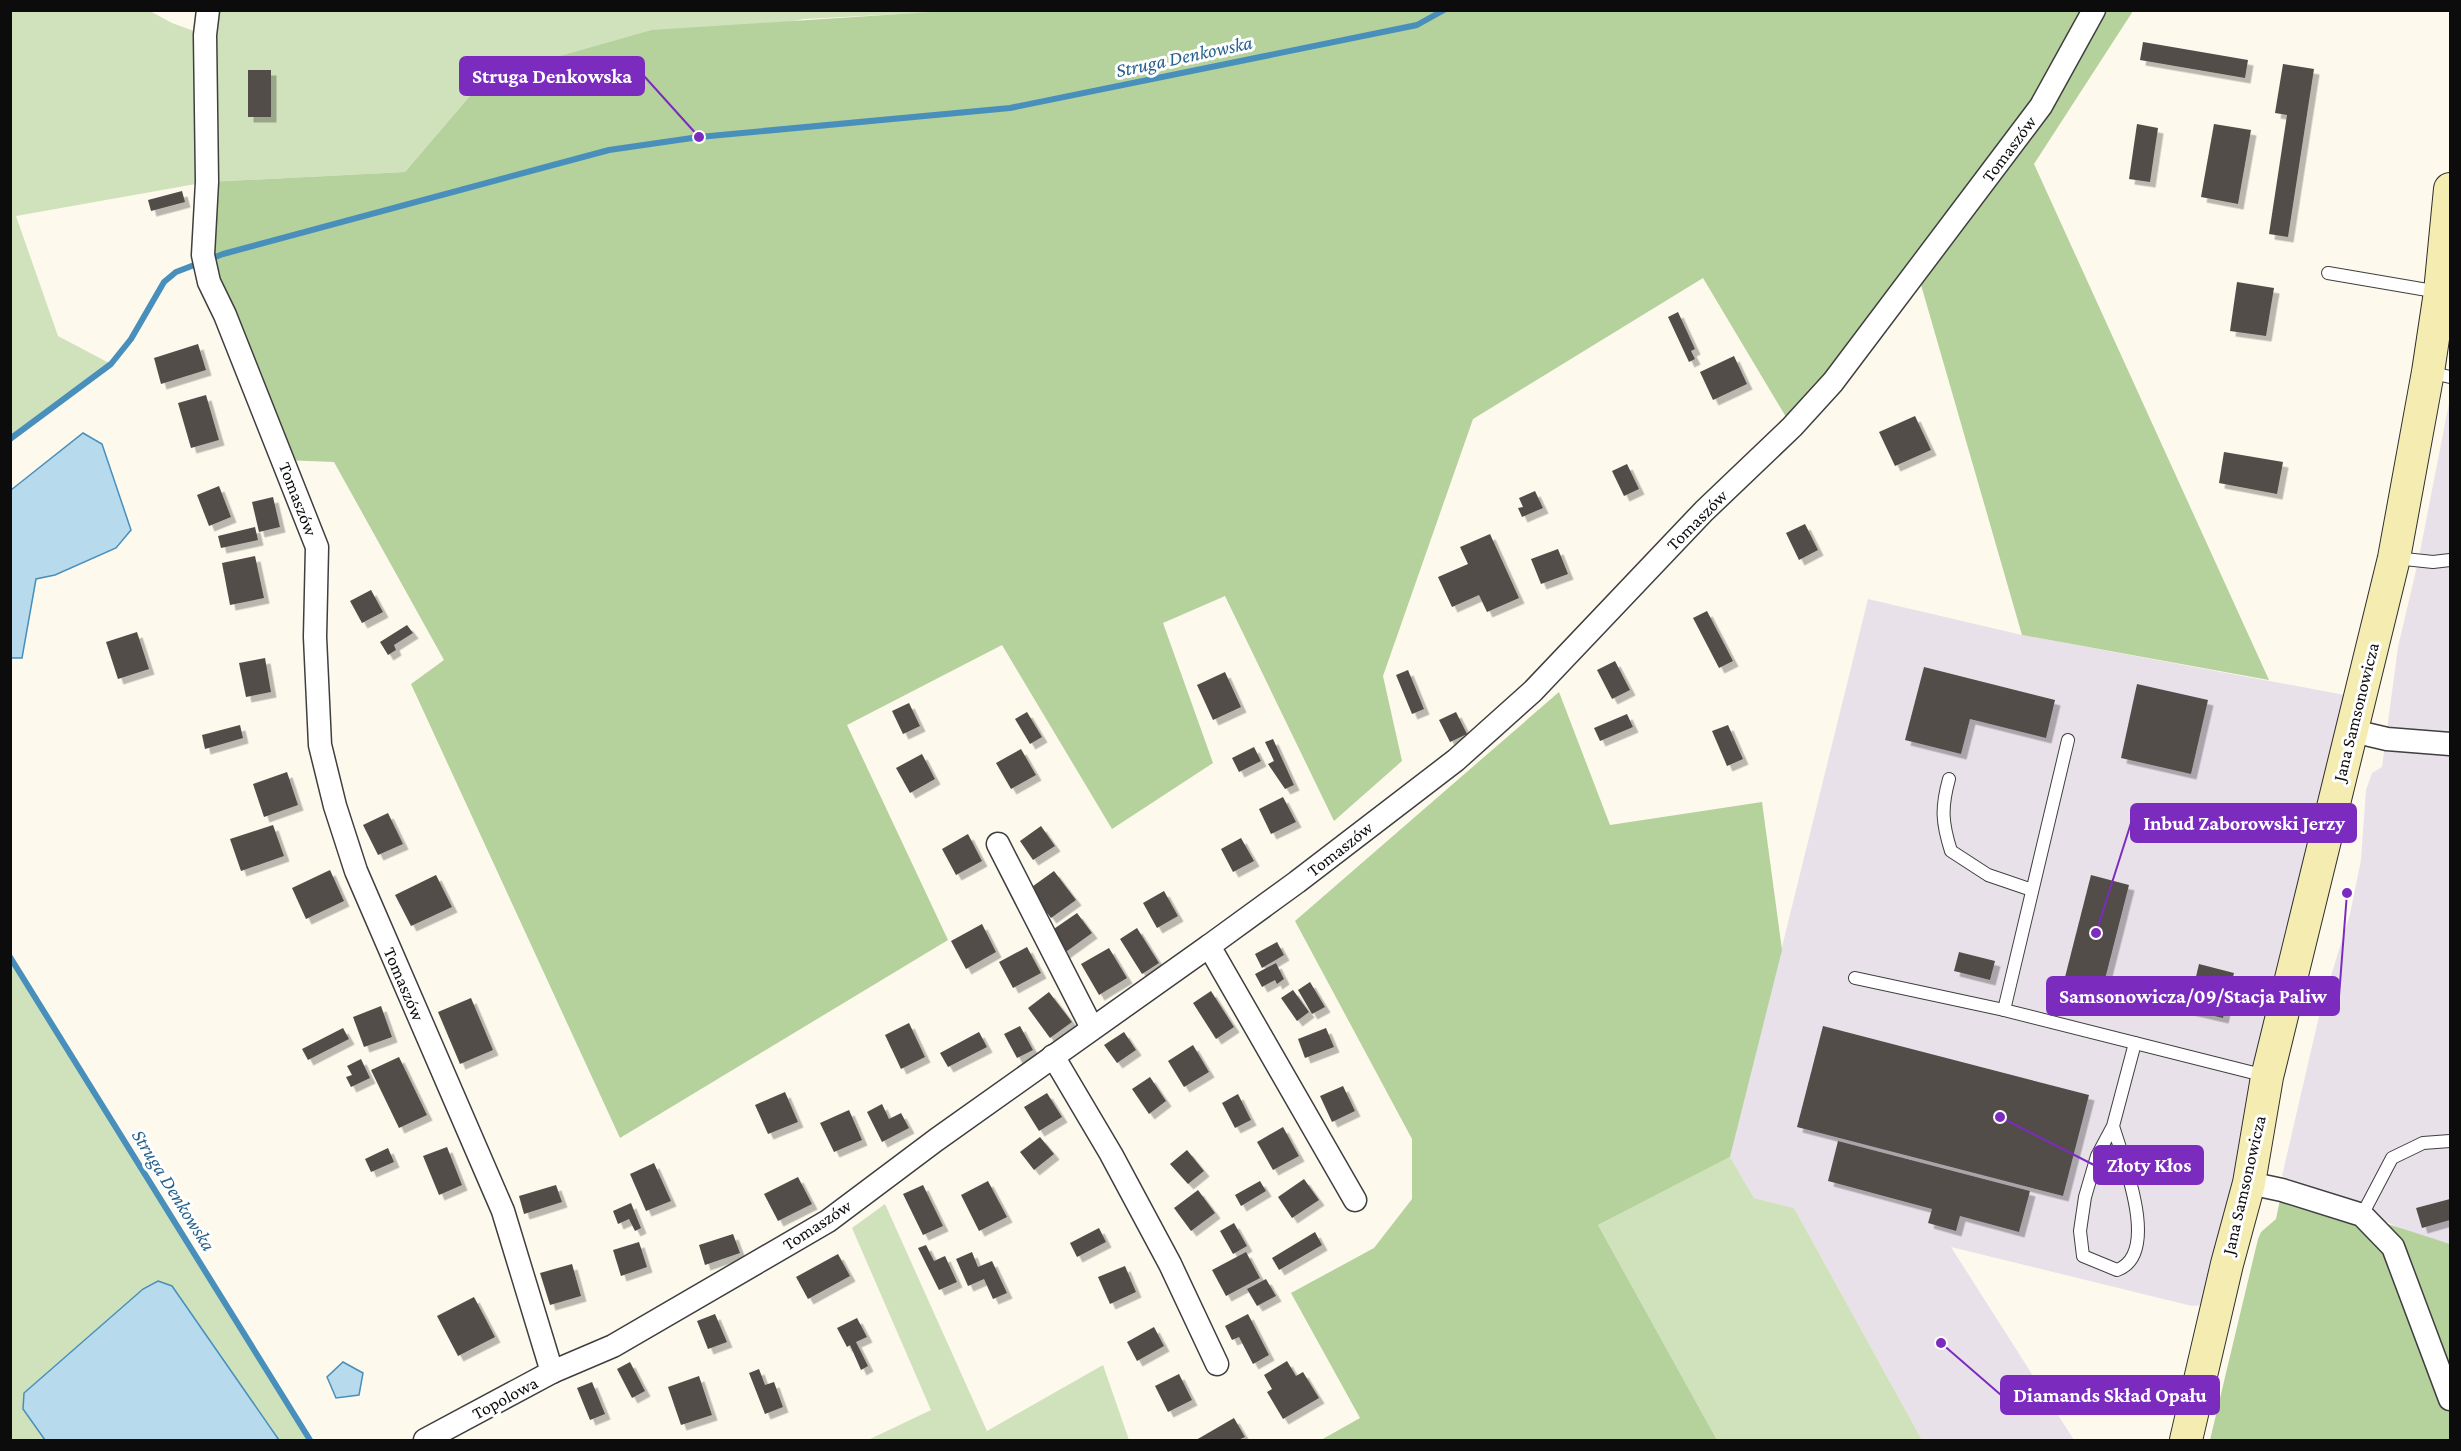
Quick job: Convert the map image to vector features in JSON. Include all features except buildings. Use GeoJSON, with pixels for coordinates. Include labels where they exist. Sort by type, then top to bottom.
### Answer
{"type":"FeatureCollection","features":[{"type":"Feature","properties":{"kind":"main road","name":"Jana Samsonowicza"},"geometry":{"type":"LineString","coordinates":[[2186,1440],[2248,1183],[2267,1077],[2320,852],[2353,731],[2439,374],[2440,292],[2451,189]]}},
{"type":"Feature","properties":{"kind":"street","name":"Tomaszów"},"geometry":{"type":"LineString","coordinates":[[208,10],[205,35],[207,182],[203,255],[209,282],[225,315],[317,547],[315,637],[320,745],[335,806],[356,872],[503,1211],[552,1372],[613,1346],[828,1221],[1053,1056],[1297,882],[1456,760],[1533,691],[1704,511],[1792,427],[1833,382],[2041,106],[2094,10]]}},
{"type":"Feature","properties":{"kind":"street"},"geometry":{"type":"LineString","coordinates":[[2353,731],[2387,740],[2451,744]]}},
{"type":"Feature","properties":{"kind":"street"},"geometry":{"type":"LineString","coordinates":[[998,844],[1092,1028]]}},
{"type":"Feature","properties":{"kind":"street"},"geometry":{"type":"LineString","coordinates":[[1209,946],[1355,1200]]}},
{"type":"Feature","properties":{"kind":"street"},"geometry":{"type":"LineString","coordinates":[[1053,1056],[1111,1154],[1170,1264],[1217,1364]]}},
{"type":"Feature","properties":{"kind":"street"},"geometry":{"type":"LineString","coordinates":[[2248,1183],[2282,1190],[2362,1215],[2393,1247],[2451,1399]]}},
{"type":"Feature","properties":{"kind":"street","name":"Topolowa"},"geometry":{"type":"LineString","coordinates":[[425,1440],[552,1372]]}},
{"type":"Feature","properties":{"kind":"lane"},"geometry":{"type":"LineString","coordinates":[[2328,273],[2440,292]]}},
{"type":"Feature","properties":{"kind":"lane"},"geometry":{"type":"LineString","coordinates":[[2394,558],[2433,562],[2451,560]]}},
{"type":"Feature","properties":{"kind":"lane"},"geometry":{"type":"LineString","coordinates":[[2004,1010],[2068,740]]}},
{"type":"Feature","properties":{"kind":"lane"},"geometry":{"type":"LineString","coordinates":[[1949,779],[1943,801],[1943,827],[1951,851],[1988,875],[2032,890]]}},
{"type":"Feature","properties":{"kind":"lane"},"geometry":{"type":"LineString","coordinates":[[1855,978],[2004,1010],[2267,1077]]}},
{"type":"Feature","properties":{"kind":"lane"},"geometry":{"type":"LineString","coordinates":[[2113,1126],[2138,1216],[2135,1252],[2124,1268],[2117,1270],[2083,1256],[2080,1231],[2085,1197],[2097,1156],[2113,1126],[2135,1043]]}},
{"type":"Feature","properties":{"kind":"lane"},"geometry":{"type":"LineString","coordinates":[[2362,1215],[2392,1158],[2423,1143],[2451,1141]]}},
{"type":"Feature","properties":{"kind":"shaded area"},"geometry":{"type":"Polygon","coordinates":[[[2450,398],[2450,1244],[2409,1232],[2282,1176],[2320,1012],[2350,914],[2361,860],[2366,790],[2372,773],[2382,767],[2398,647],[2418,562],[2450,398]]]}},
{"type":"Feature","properties":{"kind":"shaded area"},"geometry":{"type":"Polygon","coordinates":[[[1868,599],[2022,635],[2361,698],[2213,1304],[2192,1306],[1951,1247],[2074,1440],[1922,1440],[1794,1208],[1754,1198],[1730,1157],[1868,599]]]}},
{"type":"Feature","properties":{"kind":"green space"},"geometry":{"type":"Polygon","coordinates":[[[208,10],[962,11],[804,19],[486,77],[405,172],[207,182],[16,216],[58,336],[111,364],[11,439],[11,11],[150,11],[172,23],[205,35],[208,10]]]}},
{"type":"Feature","properties":{"kind":"green space"},"geometry":{"type":"Polygon","coordinates":[[[962,10],[2133,11],[2034,164],[2269,680],[2022,635],[1917,271],[1792,427],[1703,278],[1473,419],[1383,676],[1402,761],[1334,821],[1225,596],[1163,623],[1213,763],[1112,829],[1002,645],[847,725],[948,940],[620,1138],[411,684],[444,660],[334,462],[283,460],[209,282],[207,182],[405,172],[486,77],[652,30],[962,10]]]}},
{"type":"Feature","properties":{"kind":"green space"},"geometry":{"type":"Polygon","coordinates":[[[1559,692],[1610,825],[1762,802],[1782,950],[1730,1157],[1598,1225],[1717,1440],[1321,1440],[1360,1418],[1291,1293],[1374,1248],[1412,1199],[1412,1139],[1295,921],[1559,692]]]}},
{"type":"Feature","properties":{"kind":"green space"},"geometry":{"type":"Polygon","coordinates":[[[10,957],[310,1440],[11,1440],[10,957]]]}},
{"type":"Feature","properties":{"kind":"green space"},"geometry":{"type":"Polygon","coordinates":[[[1730,1157],[1754,1198],[1794,1208],[1922,1440],[1717,1440],[1598,1225],[1730,1157]]]}},
{"type":"Feature","properties":{"kind":"green space"},"geometry":{"type":"Polygon","coordinates":[[[2282,1190],[2450,1244],[2450,1440],[2210,1440],[2258,1239],[2261,1232],[2276,1219],[2282,1190]]]}},
{"type":"Feature","properties":{"kind":"green space"},"geometry":{"type":"Polygon","coordinates":[[[885,1204],[987,1431],[1103,1365],[1129,1440],[868,1440],[931,1410],[852,1228],[885,1204]]]}},
{"type":"Feature","properties":{"kind":"water"},"geometry":{"type":"Polygon","coordinates":[[[83,433],[102,444],[131,530],[116,548],[55,575],[36,579],[22,658],[11,658],[11,490],[83,433]]]}},
{"type":"Feature","properties":{"kind":"water"},"geometry":{"type":"Polygon","coordinates":[[[158,1281],[172,1286],[279,1440],[45,1440],[23,1409],[24,1393],[143,1289],[158,1281]]]}},
{"type":"Feature","properties":{"kind":"water"},"geometry":{"type":"Polygon","coordinates":[[[343,1362],[363,1373],[359,1395],[336,1398],[327,1377],[343,1362]]]}},
{"type":"Feature","properties":{"kind":"waterway","name":"Struga Denkowska"},"geometry":{"type":"LineString","coordinates":[[10,439],[111,364],[131,339],[164,282],[176,272],[223,254],[609,150],[699,137],[1010,108],[1417,25],[1444,10]]}},
{"type":"Feature","properties":{"kind":"waterway","name":"Struga Denkowska"},"geometry":{"type":"LineString","coordinates":[[10,957],[310,1440]]}},
{"type":"Feature","properties":{"kind":"place","name":"Struga Denkowska"},"geometry":{"type":"Point","coordinates":[699,137]}},
{"type":"Feature","properties":{"kind":"place","name":"Samsonowicza/09/Stacja Paliw"},"geometry":{"type":"Point","coordinates":[2347,893]}},
{"type":"Feature","properties":{"kind":"place","name":"Inbud Zaborowski Jerzy"},"geometry":{"type":"Point","coordinates":[2096,933]}},
{"type":"Feature","properties":{"kind":"place","name":"Złoty Kłos"},"geometry":{"type":"Point","coordinates":[2000,1117]}},
{"type":"Feature","properties":{"kind":"place","name":"Diamands Skład Opału"},"geometry":{"type":"Point","coordinates":[1941,1343]}}]}
